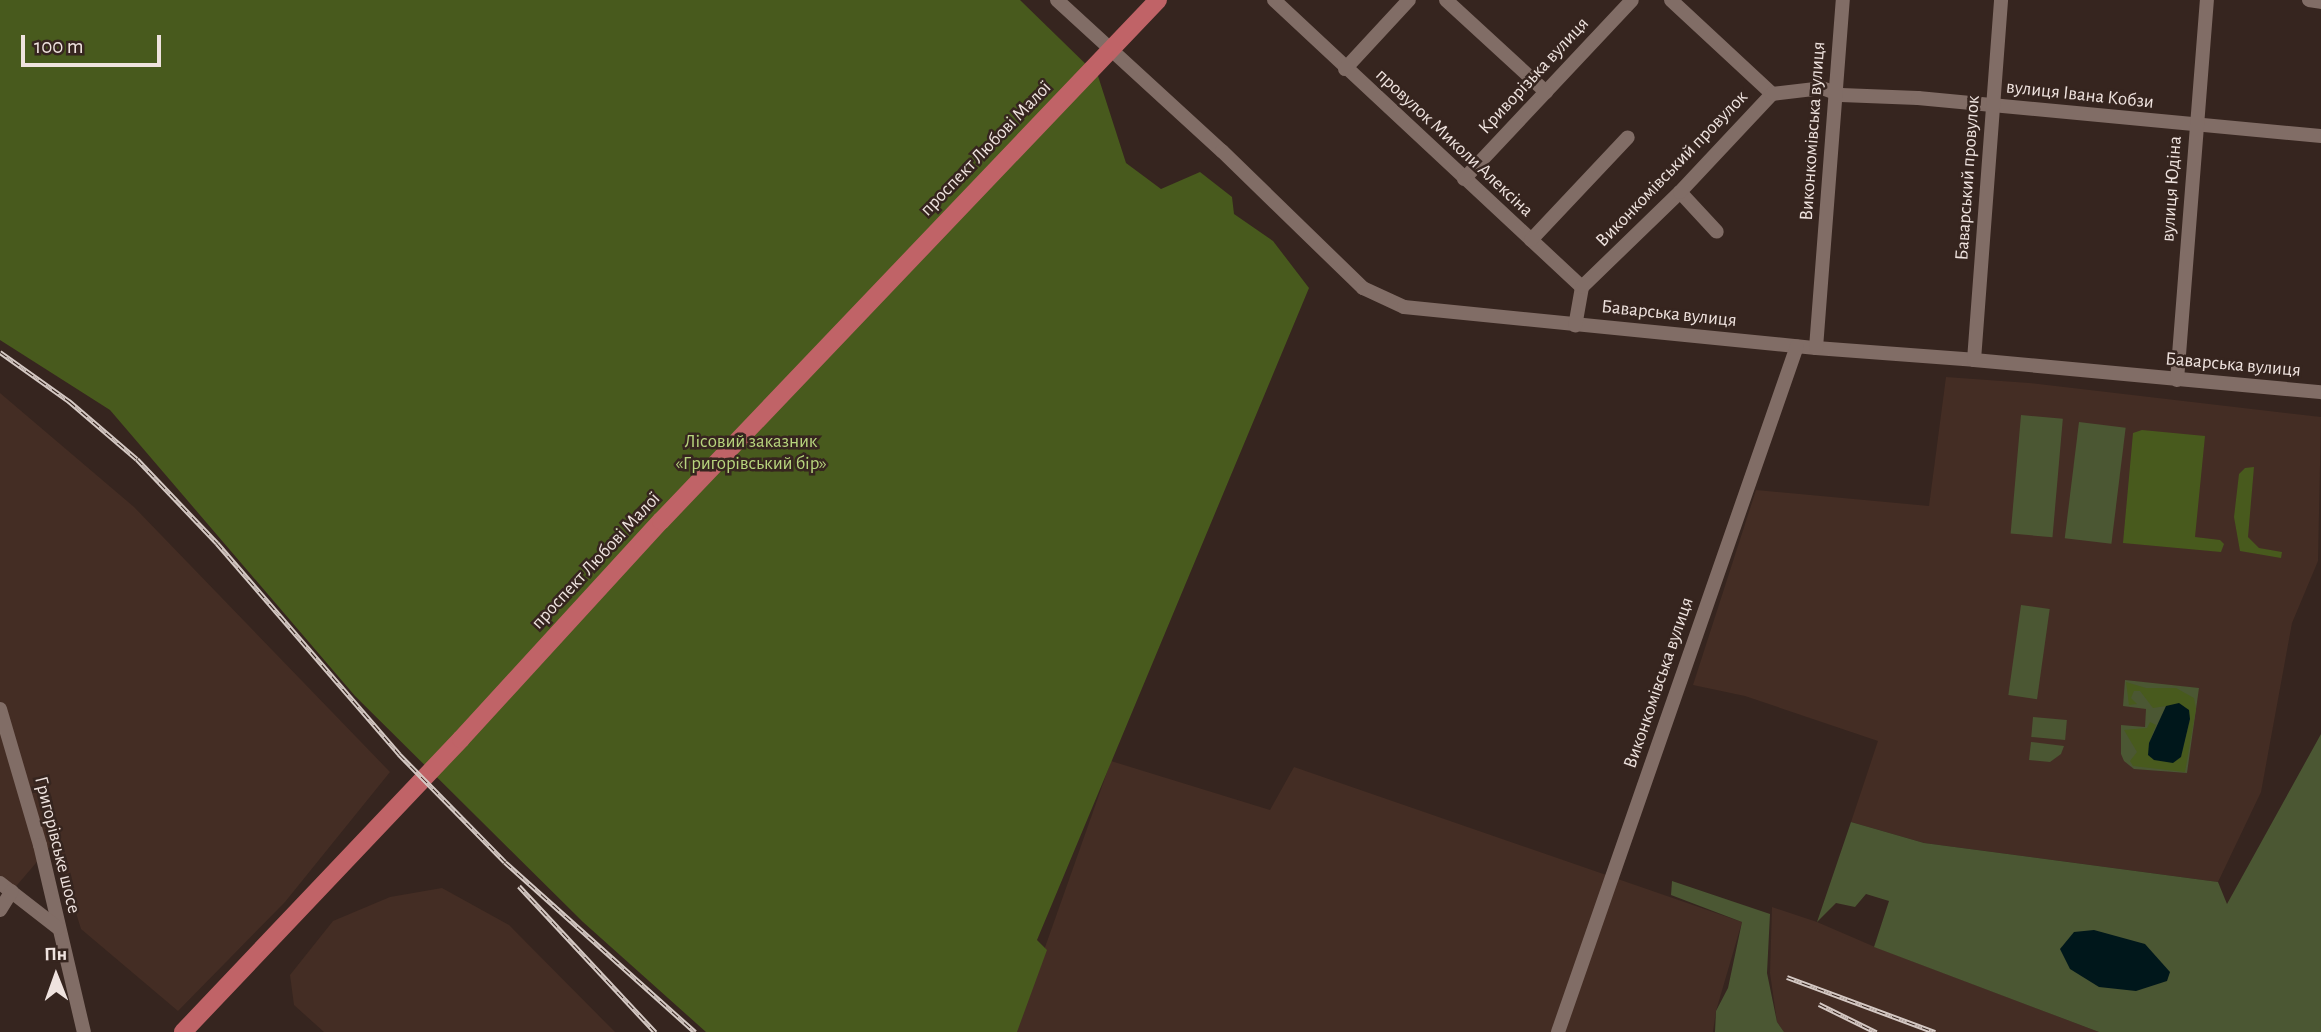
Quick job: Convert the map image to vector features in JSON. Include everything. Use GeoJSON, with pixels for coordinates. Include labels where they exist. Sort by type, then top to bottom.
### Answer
{"type":"FeatureCollection","features":[{"type":"Feature","properties":{"kind":"main road","name":"проспект Любові Малої"},"geometry":{"type":"LineString","coordinates":[[183,1032],[461,739],[661,521],[1158,0]]}},
{"type":"Feature","properties":{"kind":"street","name":"Баварська вулиця"},"geometry":{"type":"LineString","coordinates":[[1057,0],[1222,151],[1363,288],[1404,307],[1816,348],[1974,359],[2321,392]]}},
{"type":"Feature","properties":{"kind":"street","name":"провулок Миколи Алексіна"},"geometry":{"type":"LineString","coordinates":[[1274,0],[1582,287]]}},
{"type":"Feature","properties":{"kind":"street"},"geometry":{"type":"LineString","coordinates":[[1345,69],[1409,0]]}},
{"type":"Feature","properties":{"kind":"street"},"geometry":{"type":"LineString","coordinates":[[1446,0],[1546,92]]}},
{"type":"Feature","properties":{"kind":"street","name":"Криворізька вулиця"},"geometry":{"type":"LineString","coordinates":[[1464,179],[1632,0]]}},
{"type":"Feature","properties":{"kind":"street"},"geometry":{"type":"LineString","coordinates":[[1671,0],[1772,94]]}},
{"type":"Feature","properties":{"kind":"street","name":"Виконкомівська вулиця"},"geometry":{"type":"LineString","coordinates":[[1816,348],[1843,0]]}},
{"type":"Feature","properties":{"kind":"street","name":"Баварський провулок"},"geometry":{"type":"LineString","coordinates":[[1974,359],[2001,0]]}},
{"type":"Feature","properties":{"kind":"street","name":"вулиця Юдіна"},"geometry":{"type":"LineString","coordinates":[[2177,380],[2207,0]]}},
{"type":"Feature","properties":{"kind":"street"},"geometry":{"type":"LineString","coordinates":[[2309,0],[2321,2]]}},
{"type":"Feature","properties":{"kind":"street","name":"Виконкомівський провулок"},"geometry":{"type":"LineString","coordinates":[[1582,287],[1680,192],[1772,94],[1807,88],[1822,88],[1835,93]]}},
{"type":"Feature","properties":{"kind":"street","name":"вулиця Івана Кобзи"},"geometry":{"type":"LineString","coordinates":[[1835,93],[2321,136]]}},
{"type":"Feature","properties":{"kind":"street"},"geometry":{"type":"LineString","coordinates":[[1531,240],[1628,137]]}},
{"type":"Feature","properties":{"kind":"street"},"geometry":{"type":"LineString","coordinates":[[1680,192],[1717,232]]}},
{"type":"Feature","properties":{"kind":"street"},"geometry":{"type":"LineString","coordinates":[[1575,325],[1582,287]]}},
{"type":"Feature","properties":{"kind":"street","name":"Виконкомівська вулиця"},"geometry":{"type":"LineString","coordinates":[[1558,1032],[1797,346]]}},
{"type":"Feature","properties":{"kind":"street","name":"Григорівське шосе"},"geometry":{"type":"LineString","coordinates":[[0,709],[40,845],[83,1032]]}},
{"type":"Feature","properties":{"kind":"street"},"geometry":{"type":"LineString","coordinates":[[0,910],[6,887],[58,928]]}},
{"type":"Feature","properties":{"kind":"shaded area"},"geometry":{"type":"Polygon","coordinates":[[[1946,377],[2029,383],[2321,417],[2318,561],[2292,623],[2261,792],[2218,882],[1924,843],[1851,822],[1878,741],[1745,696],[1693,685],[1756,490],[1929,506],[1946,377]]]}},
{"type":"Feature","properties":{"kind":"shaded area"},"geometry":{"type":"Polygon","coordinates":[[[0,393],[134,507],[390,772],[285,902],[178,1011],[81,929],[54,842],[12,891],[0,883],[0,393]]]}},
{"type":"Feature","properties":{"kind":"shaded area"},"geometry":{"type":"Polygon","coordinates":[[[1111,761],[1270,810],[1294,767],[1742,922],[1716,1011],[1713,1032],[1015,1032],[1111,761]]]}},
{"type":"Feature","properties":{"kind":"shaded area"},"geometry":{"type":"Polygon","coordinates":[[[442,888],[509,925],[615,1032],[324,1032],[294,1005],[290,975],[333,921],[390,897],[442,888]]]}},
{"type":"Feature","properties":{"kind":"shaded area"},"geometry":{"type":"Polygon","coordinates":[[[1772,907],[2099,1032],[1784,1032],[1777,1022],[1770,973],[1772,907]]]}},
{"type":"Feature","properties":{"kind":"green space","name":"Лісовий заказник «Григорівський бір»"},"geometry":{"type":"Polygon","coordinates":[[[0,0],[1020,0],[1098,76],[1126,163],[1161,189],[1200,172],[1232,197],[1234,214],[1273,241],[1309,288],[1037,940],[1047,950],[1017,1032],[706,1032],[583,922],[355,696],[110,410],[0,340],[0,0]]]}},
{"type":"Feature","properties":{"kind":"green space"},"geometry":{"type":"Polygon","coordinates":[[[2021,415],[2063,419],[2052,537],[2011,534],[2021,415]]]}},
{"type":"Feature","properties":{"kind":"green space"},"geometry":{"type":"Polygon","coordinates":[[[2079,422],[2126,428],[2111,544],[2065,538],[2079,422]]]}},
{"type":"Feature","properties":{"kind":"green space"},"geometry":{"type":"Polygon","coordinates":[[[2142,430],[2205,436],[2195,537],[2220,540],[2224,544],[2221,552],[2123,543],[2133,433],[2142,430]]]}},
{"type":"Feature","properties":{"kind":"green space"},"geometry":{"type":"Polygon","coordinates":[[[2254,467],[2248,537],[2259,548],[2282,552],[2281,558],[2240,551],[2234,517],[2239,474],[2245,468],[2254,467]]]}},
{"type":"Feature","properties":{"kind":"green space"},"geometry":{"type":"Polygon","coordinates":[[[2021,605],[2050,609],[2037,699],[2008,695],[2021,605]]]}},
{"type":"Feature","properties":{"kind":"green space"},"geometry":{"type":"Polygon","coordinates":[[[2125,680],[2199,688],[2187,773],[2134,769],[2124,761],[2121,754],[2121,725],[2145,727],[2146,709],[2123,706],[2125,680]]]}},
{"type":"Feature","properties":{"kind":"green space"},"geometry":{"type":"Polygon","coordinates":[[[2126,682],[2146,688],[2176,688],[2194,698],[2196,709],[2185,772],[2133,766],[2130,761],[2137,752],[2124,730],[2147,728],[2150,722],[2156,725],[2149,743],[2181,757],[2190,719],[2166,706],[2153,708],[2140,691],[2134,691],[2131,698],[2137,704],[2129,705],[2126,682]]]}},
{"type":"Feature","properties":{"kind":"green space"},"geometry":{"type":"Polygon","coordinates":[[[2033,717],[2067,720],[2065,740],[2031,737],[2033,717]]]}},
{"type":"Feature","properties":{"kind":"green space"},"geometry":{"type":"Polygon","coordinates":[[[2321,734],[2321,1032],[2099,1032],[1874,947],[1889,901],[1866,894],[1855,907],[1836,903],[1817,922],[1851,822],[1924,843],[2218,882],[2227,904],[2321,734]]]}},
{"type":"Feature","properties":{"kind":"green space"},"geometry":{"type":"Polygon","coordinates":[[[2031,742],[2064,746],[2061,754],[2050,762],[2029,760],[2031,742]]]}},
{"type":"Feature","properties":{"kind":"green space"},"geometry":{"type":"Polygon","coordinates":[[[1672,881],[1770,914],[1767,973],[1777,1022],[1784,1032],[1715,1032],[1716,1011],[1728,988],[1742,922],[1671,895],[1672,881]]]}},
{"type":"Feature","properties":{"kind":"water"},"geometry":{"type":"Polygon","coordinates":[[[2179,703],[2189,710],[2190,719],[2181,757],[2173,763],[2154,760],[2148,755],[2149,743],[2166,706],[2179,703]]]}},
{"type":"Feature","properties":{"kind":"water"},"geometry":{"type":"Polygon","coordinates":[[[2094,930],[2145,944],[2170,972],[2167,981],[2136,991],[2099,987],[2070,969],[2060,949],[2074,932],[2094,930]]]}},
{"type":"Feature","properties":{"kind":"railway"},"geometry":{"type":"LineString","coordinates":[[0,352],[69,401],[137,459],[217,543],[399,754],[505,862],[695,1032]]}},
{"type":"Feature","properties":{"kind":"railway"},"geometry":{"type":"LineString","coordinates":[[519,886],[655,1032]]}},
{"type":"Feature","properties":{"kind":"railway"},"geometry":{"type":"LineString","coordinates":[[1787,977],[1935,1032]]}},
{"type":"Feature","properties":{"kind":"railway"},"geometry":{"type":"LineString","coordinates":[[1819,1004],[1876,1032]]}}]}
